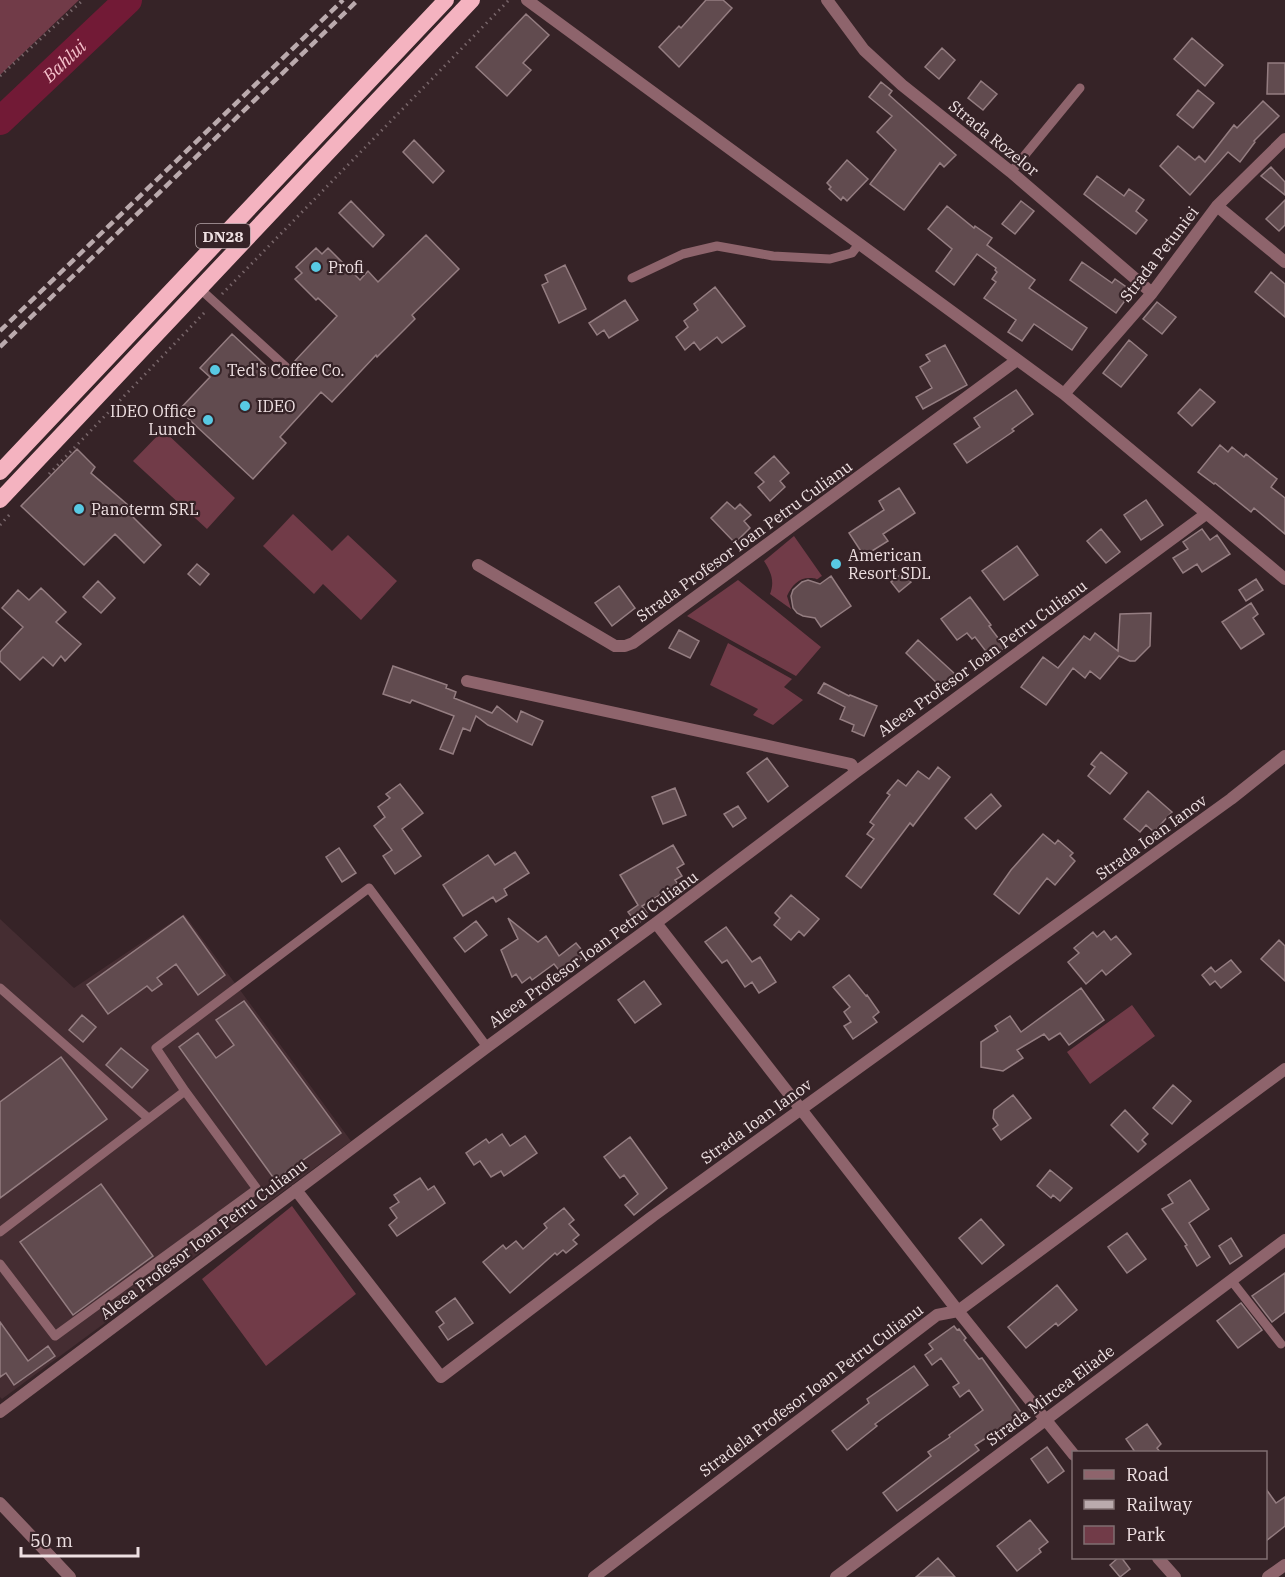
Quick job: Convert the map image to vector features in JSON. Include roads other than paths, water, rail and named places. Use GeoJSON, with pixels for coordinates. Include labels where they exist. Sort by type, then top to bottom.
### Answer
{"type":"FeatureCollection","features":[{"type":"Feature","properties":{"kind":"highway","name":"DN28"},"geometry":{"type":"LineString","coordinates":[[0,472],[446,0]]}},
{"type":"Feature","properties":{"kind":"highway","name":"DN28"},"geometry":{"type":"LineString","coordinates":[[0,500],[472,0]]}},
{"type":"Feature","properties":{"kind":"street"},"geometry":{"type":"LineString","coordinates":[[527,0],[1064,394],[1285,579]]}},
{"type":"Feature","properties":{"kind":"street","name":"Strada Rozelor"},"geometry":{"type":"LineString","coordinates":[[827,0],[864,50],[902,85],[1011,172],[1152,293]]}},
{"type":"Feature","properties":{"kind":"street","name":"Strada Petuniei"},"geometry":{"type":"LineString","coordinates":[[1064,394],[1152,293],[1217,206],[1285,139]]}},
{"type":"Feature","properties":{"kind":"street"},"geometry":{"type":"LineString","coordinates":[[1217,206],[1285,261]]}},
{"type":"Feature","properties":{"kind":"street","name":"Strada Profesor Ioan Petru Culianu"},"geometry":{"type":"LineString","coordinates":[[478,565],[615,646],[633,643],[1017,360]]}},
{"type":"Feature","properties":{"kind":"street","name":"Aleea Profesor Ioan Petru Culianu"},"geometry":{"type":"LineString","coordinates":[[0,1412],[856,772],[1206,514]]}},
{"type":"Feature","properties":{"kind":"street"},"geometry":{"type":"LineString","coordinates":[[467,681],[851,764],[856,772]]}},
{"type":"Feature","properties":{"kind":"street","name":"Strada Ioan Ianov"},"geometry":{"type":"LineString","coordinates":[[296,1190],[441,1377],[652,1216],[1231,799],[1285,756]]}},
{"type":"Feature","properties":{"kind":"street"},"geometry":{"type":"LineString","coordinates":[[656,923],[958,1311],[1072,1453]]}},
{"type":"Feature","properties":{"kind":"street","name":"Stradela Profesor Ioan Petru Culianu"},"geometry":{"type":"LineString","coordinates":[[594,1577],[937,1315],[958,1311],[1285,1069]]}},
{"type":"Feature","properties":{"kind":"street","name":"Strada Mircea Eliade"},"geometry":{"type":"LineString","coordinates":[[836,1577],[1284,1242]]}},
{"type":"Feature","properties":{"kind":"street"},"geometry":{"type":"LineString","coordinates":[[0,1503],[70,1577]]}},
{"type":"Feature","properties":{"kind":"street"},"geometry":{"type":"LineString","coordinates":[[1160,1559],[1175,1577]]}},
{"type":"Feature","properties":{"kind":"street"},"geometry":{"type":"LineString","coordinates":[[1268,1577],[1285,1565]]}},
{"type":"Feature","properties":{"kind":"lane"},"geometry":{"type":"LineString","coordinates":[[1011,172],[1080,88]]}},
{"type":"Feature","properties":{"kind":"lane"},"geometry":{"type":"LineString","coordinates":[[632,278],[683,254],[717,246],[773,256],[830,259],[852,253],[859,244]]}},
{"type":"Feature","properties":{"kind":"lane"},"geometry":{"type":"LineString","coordinates":[[199,288],[286,367]]}},
{"type":"Feature","properties":{"kind":"lane"},"geometry":{"type":"LineString","coordinates":[[0,1264],[55,1336],[257,1189],[156,1048],[369,888],[487,1047]]}},
{"type":"Feature","properties":{"kind":"lane"},"geometry":{"type":"LineString","coordinates":[[0,988],[148,1118]]}},
{"type":"Feature","properties":{"kind":"lane"},"geometry":{"type":"LineString","coordinates":[[0,1232],[185,1091]]}},
{"type":"Feature","properties":{"kind":"lane"},"geometry":{"type":"LineString","coordinates":[[1231,1280],[1281,1344]]}},
{"type":"Feature","properties":{"kind":"waterway","name":"Bahlui"},"geometry":{"type":"LineString","coordinates":[[0,121],[128,0]]}},
{"type":"Feature","properties":{"kind":"railway"},"geometry":{"type":"LineString","coordinates":[[0,331],[343,0]]}},
{"type":"Feature","properties":{"kind":"railway"},"geometry":{"type":"LineString","coordinates":[[0,347],[358,0]]}},
{"type":"Feature","properties":{"kind":"place","name":"Profi"},"geometry":{"type":"Point","coordinates":[316,267]}},
{"type":"Feature","properties":{"kind":"place","name":"Ted's Coffee Co."},"geometry":{"type":"Point","coordinates":[215,370]}},
{"type":"Feature","properties":{"kind":"place","name":"IDEO"},"geometry":{"type":"Point","coordinates":[245,406]}},
{"type":"Feature","properties":{"kind":"place","name":"IDEO Office Lunch"},"geometry":{"type":"Point","coordinates":[208,420]}},
{"type":"Feature","properties":{"kind":"place","name":"Panoterm SRL"},"geometry":{"type":"Point","coordinates":[79,509]}},
{"type":"Feature","properties":{"kind":"place","name":"American Resort SDL"},"geometry":{"type":"Point","coordinates":[836,564]}}]}
